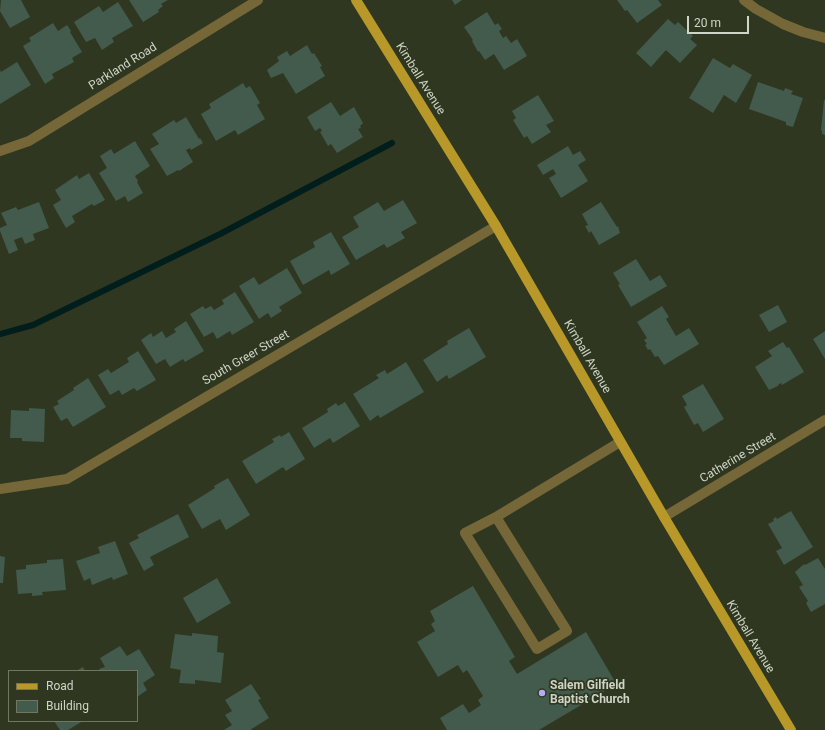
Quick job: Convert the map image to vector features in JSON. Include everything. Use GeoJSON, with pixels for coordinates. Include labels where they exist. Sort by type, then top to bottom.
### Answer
{"type":"FeatureCollection","features":[{"type":"Feature","properties":{"kind":"main road","name":"Kimball Avenue"},"geometry":{"type":"LineString","coordinates":[[356,0],[496,226],[620,442],[791,730]]}},
{"type":"Feature","properties":{"kind":"street","name":"Parkland Road"},"geometry":{"type":"LineString","coordinates":[[0,151],[29,141],[258,0]]}},
{"type":"Feature","properties":{"kind":"street"},"geometry":{"type":"LineString","coordinates":[[744,0],[756,9],[783,24],[803,32],[825,38]]}},
{"type":"Feature","properties":{"kind":"street","name":"South Greer Street"},"geometry":{"type":"LineString","coordinates":[[0,489],[67,479],[496,226]]}},
{"type":"Feature","properties":{"kind":"street","name":"Catherine Street"},"geometry":{"type":"LineString","coordinates":[[664,517],[825,420]]}},
{"type":"Feature","properties":{"kind":"street"},"geometry":{"type":"LineString","coordinates":[[496,517],[567,631],[538,649],[465,533],[496,517],[620,442]]}},
{"type":"Feature","properties":{"kind":"building"},"geometry":{"type":"Polygon","coordinates":[[[1,0],[21,0],[30,17],[10,28],[0,11],[1,0]]]}},
{"type":"Feature","properties":{"kind":"building"},"geometry":{"type":"Polygon","coordinates":[[[129,0],[168,0],[161,4],[163,6],[158,10],[159,12],[143,22],[129,0]]]}},
{"type":"Feature","properties":{"kind":"building"},"geometry":{"type":"Polygon","coordinates":[[[452,0],[462,0],[455,5],[452,0]]]}},
{"type":"Feature","properties":{"kind":"building"},"geometry":{"type":"Polygon","coordinates":[[[617,0],[658,0],[662,5],[637,23],[617,0]]]}},
{"type":"Feature","properties":{"kind":"building"},"geometry":{"type":"Polygon","coordinates":[[[118,2],[133,26],[112,38],[114,42],[102,50],[95,38],[86,42],[74,22],[99,6],[103,12],[118,2]]]}},
{"type":"Feature","properties":{"kind":"building"},"geometry":{"type":"Polygon","coordinates":[[[487,12],[495,25],[498,23],[502,29],[499,31],[503,38],[506,36],[511,43],[517,39],[527,56],[504,70],[494,54],[485,60],[479,51],[478,52],[472,41],[473,40],[464,27],[487,12]]]}},
{"type":"Feature","properties":{"kind":"building"},"geometry":{"type":"Polygon","coordinates":[[[668,19],[675,25],[678,22],[693,36],[690,39],[697,45],[680,63],[666,50],[651,67],[636,53],[668,19]]]}},
{"type":"Feature","properties":{"kind":"building"},"geometry":{"type":"Polygon","coordinates":[[[53,23],[58,31],[67,25],[82,52],[72,58],[74,62],[52,74],[54,78],[45,84],[23,46],[31,41],[29,38],[53,23]]]}},
{"type":"Feature","properties":{"kind":"building"},"geometry":{"type":"Polygon","coordinates":[[[307,45],[322,66],[320,67],[325,76],[296,94],[283,73],[271,78],[267,70],[279,61],[277,57],[287,51],[290,56],[307,45]]]}},
{"type":"Feature","properties":{"kind":"building"},"geometry":{"type":"Polygon","coordinates":[[[713,58],[730,68],[733,64],[752,75],[736,103],[724,95],[713,113],[689,98],[713,58]]]}},
{"type":"Feature","properties":{"kind":"building"},"geometry":{"type":"Polygon","coordinates":[[[17,62],[31,85],[0,104],[0,70],[1,72],[17,62]]]}},
{"type":"Feature","properties":{"kind":"building"},"geometry":{"type":"Polygon","coordinates":[[[758,82],[784,91],[785,88],[793,91],[791,94],[803,98],[793,127],[786,125],[786,122],[749,109],[758,82]]]}},
{"type":"Feature","properties":{"kind":"building"},"geometry":{"type":"Polygon","coordinates":[[[243,83],[246,88],[250,86],[260,103],[257,105],[265,119],[238,135],[235,130],[216,141],[201,114],[211,108],[209,104],[243,83]]]}},
{"type":"Feature","properties":{"kind":"building"},"geometry":{"type":"Polygon","coordinates":[[[538,95],[554,121],[546,125],[551,132],[532,144],[527,136],[524,138],[513,120],[516,118],[512,111],[538,95]]]}},
{"type":"Feature","properties":{"kind":"building"},"geometry":{"type":"Polygon","coordinates":[[[824,100],[825,135],[822,134],[821,130],[824,100]]]}},
{"type":"Feature","properties":{"kind":"building"},"geometry":{"type":"Polygon","coordinates":[[[331,102],[340,116],[354,107],[363,123],[360,126],[361,128],[358,129],[363,137],[337,153],[331,144],[328,146],[320,132],[322,131],[320,128],[315,131],[307,117],[331,102]]]}},
{"type":"Feature","properties":{"kind":"building"},"geometry":{"type":"Polygon","coordinates":[[[186,117],[203,143],[191,150],[190,148],[186,150],[193,162],[179,171],[178,170],[167,176],[150,149],[159,144],[152,134],[174,120],[176,123],[186,117]]]}},
{"type":"Feature","properties":{"kind":"building"},"geometry":{"type":"Polygon","coordinates":[[[135,141],[150,166],[135,176],[143,193],[128,202],[125,196],[116,201],[99,173],[107,168],[100,156],[111,149],[114,154],[135,141]]]}},
{"type":"Feature","properties":{"kind":"building"},"geometry":{"type":"Polygon","coordinates":[[[568,146],[573,155],[580,151],[586,160],[578,165],[588,181],[561,198],[549,178],[556,174],[553,169],[543,175],[537,165],[568,146]]]}},
{"type":"Feature","properties":{"kind":"building"},"geometry":{"type":"Polygon","coordinates":[[[89,173],[105,200],[94,206],[92,204],[72,216],[75,222],[66,228],[53,205],[61,200],[55,190],[77,175],[79,179],[89,173]]]}},
{"type":"Feature","properties":{"kind":"building"},"geometry":{"type":"Polygon","coordinates":[[[403,200],[417,223],[401,232],[405,238],[387,248],[384,244],[356,260],[342,237],[359,227],[353,217],[378,202],[384,211],[403,200]]]}},
{"type":"Feature","properties":{"kind":"building"},"geometry":{"type":"Polygon","coordinates":[[[39,202],[49,228],[33,234],[35,240],[25,244],[22,237],[14,240],[18,250],[9,254],[0,231],[0,228],[7,225],[1,213],[16,207],[18,210],[39,202]]]}},
{"type":"Feature","properties":{"kind":"building"},"geometry":{"type":"Polygon","coordinates":[[[601,202],[617,227],[618,226],[620,233],[599,245],[591,231],[589,233],[585,226],[588,225],[582,214],[601,202]]]}},
{"type":"Feature","properties":{"kind":"building"},"geometry":{"type":"Polygon","coordinates":[[[331,232],[350,264],[331,275],[329,270],[303,285],[290,261],[315,247],[313,242],[331,232]]]}},
{"type":"Feature","properties":{"kind":"building"},"geometry":{"type":"Polygon","coordinates":[[[636,259],[650,281],[660,275],[667,286],[631,307],[613,273],[636,259]]]}},
{"type":"Feature","properties":{"kind":"building"},"geometry":{"type":"Polygon","coordinates":[[[287,268],[302,293],[279,307],[282,311],[271,318],[268,313],[259,319],[239,286],[254,277],[259,285],[287,268]]]}},
{"type":"Feature","properties":{"kind":"building"},"geometry":{"type":"Polygon","coordinates":[[[235,292],[254,322],[232,335],[230,331],[217,339],[213,332],[204,337],[190,314],[203,306],[205,309],[211,306],[214,310],[224,304],[222,300],[235,292]]]}},
{"type":"Feature","properties":{"kind":"building"},"geometry":{"type":"Polygon","coordinates":[[[778,305],[787,322],[769,332],[759,315],[778,305]]]}},
{"type":"Feature","properties":{"kind":"building"},"geometry":{"type":"Polygon","coordinates":[[[662,306],[669,317],[666,319],[676,336],[689,328],[699,344],[664,365],[658,356],[655,357],[650,349],[648,350],[645,345],[647,344],[644,340],[647,338],[637,322],[662,306]]]}},
{"type":"Feature","properties":{"kind":"building"},"geometry":{"type":"Polygon","coordinates":[[[186,321],[204,351],[185,362],[183,359],[170,367],[165,359],[156,364],[141,340],[151,333],[153,337],[162,331],[166,338],[176,332],[174,329],[186,321]]]}},
{"type":"Feature","properties":{"kind":"building"},"geometry":{"type":"Polygon","coordinates":[[[469,328],[486,357],[449,379],[447,375],[437,382],[423,360],[448,344],[447,341],[469,328]]]}},
{"type":"Feature","properties":{"kind":"building"},"geometry":{"type":"Polygon","coordinates":[[[825,331],[825,359],[813,339],[825,331]]]}},
{"type":"Feature","properties":{"kind":"building"},"geometry":{"type":"Polygon","coordinates":[[[783,342],[787,348],[789,347],[804,372],[782,385],[781,383],[769,390],[755,367],[772,356],[768,351],[783,342]]]}},
{"type":"Feature","properties":{"kind":"building"},"geometry":{"type":"Polygon","coordinates":[[[138,351],[156,380],[137,391],[134,388],[122,395],[119,390],[110,395],[98,375],[108,369],[111,373],[129,362],[127,358],[138,351]]]}},
{"type":"Feature","properties":{"kind":"building"},"geometry":{"type":"Polygon","coordinates":[[[406,362],[424,392],[380,418],[378,415],[370,421],[353,394],[379,378],[376,375],[385,370],[387,374],[406,362]]]}},
{"type":"Feature","properties":{"kind":"building"},"geometry":{"type":"Polygon","coordinates":[[[88,378],[106,407],[73,427],[67,418],[61,421],[53,407],[59,404],[57,401],[74,390],[73,388],[88,378]]]}},
{"type":"Feature","properties":{"kind":"building"},"geometry":{"type":"Polygon","coordinates":[[[703,384],[724,419],[703,432],[698,423],[694,425],[684,407],[687,405],[682,396],[703,384]]]}},
{"type":"Feature","properties":{"kind":"building"},"geometry":{"type":"Polygon","coordinates":[[[345,402],[360,426],[333,443],[330,438],[314,448],[302,428],[328,412],[327,409],[336,403],[338,406],[345,402]]]}},
{"type":"Feature","properties":{"kind":"building"},"geometry":{"type":"Polygon","coordinates":[[[29,408],[45,409],[44,442],[22,441],[22,438],[10,438],[11,410],[29,411],[29,408]]]}},
{"type":"Feature","properties":{"kind":"building"},"geometry":{"type":"Polygon","coordinates":[[[289,432],[305,459],[286,471],[283,467],[256,484],[242,461],[274,442],[272,439],[280,435],[281,437],[289,432]]]}},
{"type":"Feature","properties":{"kind":"building"},"geometry":{"type":"Polygon","coordinates":[[[228,478],[250,515],[226,530],[220,519],[202,529],[188,505],[215,488],[214,486],[228,478]]]}},
{"type":"Feature","properties":{"kind":"building"},"geometry":{"type":"Polygon","coordinates":[[[791,511],[813,547],[784,565],[776,551],[782,548],[768,524],[774,521],[773,519],[776,517],[777,519],[791,511]]]}},
{"type":"Feature","properties":{"kind":"building"},"geometry":{"type":"Polygon","coordinates":[[[178,514],[189,537],[150,557],[154,565],[144,571],[129,543],[139,538],[137,535],[178,514]]]}},
{"type":"Feature","properties":{"kind":"building"},"geometry":{"type":"Polygon","coordinates":[[[115,541],[128,574],[113,580],[112,577],[92,585],[90,578],[84,581],[76,561],[100,553],[98,547],[115,541]]]}},
{"type":"Feature","properties":{"kind":"building"},"geometry":{"type":"Polygon","coordinates":[[[0,556],[5,557],[3,583],[0,583],[0,556]]]}},
{"type":"Feature","properties":{"kind":"building"},"geometry":{"type":"Polygon","coordinates":[[[818,558],[825,569],[825,604],[811,612],[806,603],[808,601],[799,587],[803,585],[795,572],[804,564],[805,565],[818,558]]]}},
{"type":"Feature","properties":{"kind":"building"},"geometry":{"type":"Polygon","coordinates":[[[63,559],[66,590],[42,592],[43,595],[32,596],[32,593],[18,594],[16,570],[26,569],[26,565],[47,563],[47,560],[63,559]]]}},
{"type":"Feature","properties":{"kind":"building"},"geometry":{"type":"Polygon","coordinates":[[[217,578],[231,603],[197,623],[183,598],[217,578]]]}},
{"type":"Feature","properties":{"kind":"building"},"geometry":{"type":"Polygon","coordinates":[[[473,586],[515,657],[509,661],[517,674],[586,632],[617,685],[539,730],[447,730],[440,718],[463,704],[469,713],[481,705],[478,700],[483,696],[467,670],[463,673],[458,665],[438,677],[417,642],[435,631],[431,624],[435,621],[430,611],[473,586]]]}},
{"type":"Feature","properties":{"kind":"building"},"geometry":{"type":"Polygon","coordinates":[[[192,633],[218,636],[217,652],[224,653],[221,683],[195,680],[195,684],[179,683],[181,670],[170,668],[175,634],[192,636],[192,633]]]}},
{"type":"Feature","properties":{"kind":"building"},"geometry":{"type":"Polygon","coordinates":[[[120,646],[127,656],[139,649],[155,675],[143,683],[147,690],[138,696],[138,670],[100,670],[105,667],[100,658],[120,646]]]}},
{"type":"Feature","properties":{"kind":"building"},"geometry":{"type":"Polygon","coordinates":[[[83,667],[84,670],[78,670],[83,667]]]}},
{"type":"Feature","properties":{"kind":"building"},"geometry":{"type":"Polygon","coordinates":[[[251,684],[261,699],[258,700],[269,718],[250,730],[224,730],[232,725],[225,715],[232,711],[225,700],[251,684]]]}},
{"type":"Feature","properties":{"kind":"building"},"geometry":{"type":"Polygon","coordinates":[[[55,722],[81,722],[68,730],[60,730],[55,722]]]}},
{"type":"Feature","properties":{"kind":"waterway"},"geometry":{"type":"LineString","coordinates":[[0,334],[33,325],[220,234],[392,143]]}},
{"type":"Feature","properties":{"kind":"place","name":"Salem Gilfield Baptist Church"},"geometry":{"type":"Point","coordinates":[542,693]}}]}
